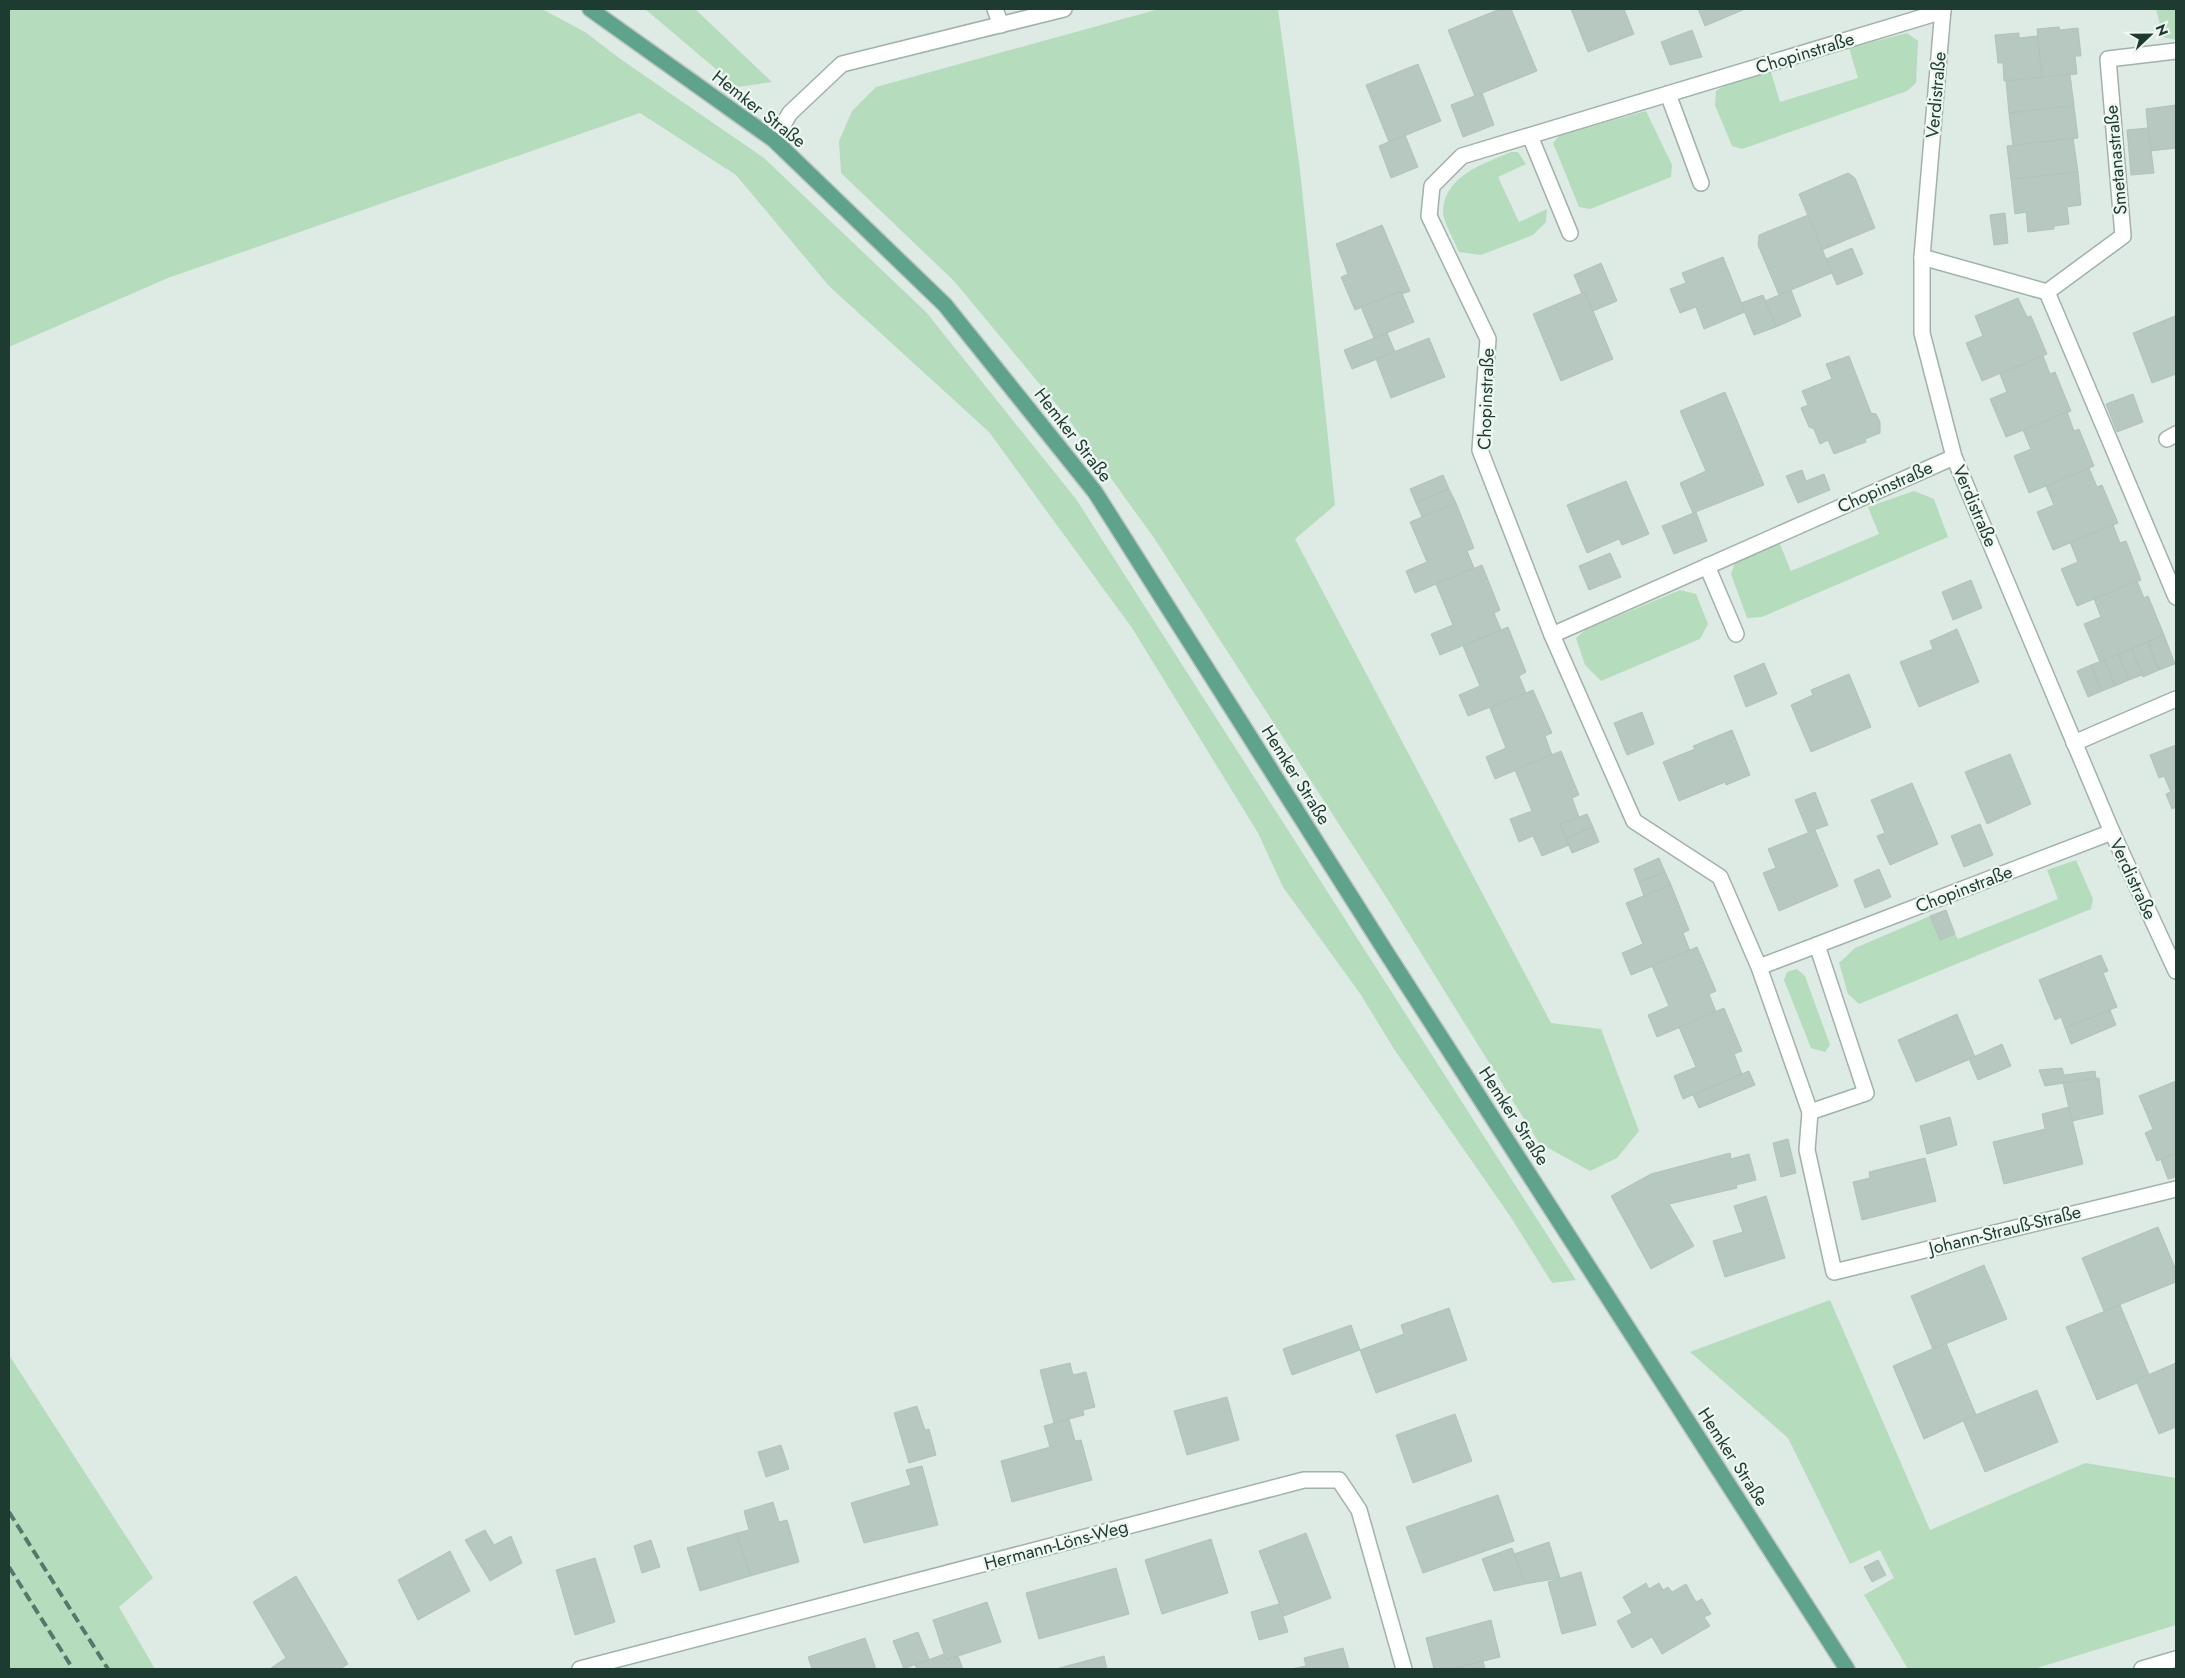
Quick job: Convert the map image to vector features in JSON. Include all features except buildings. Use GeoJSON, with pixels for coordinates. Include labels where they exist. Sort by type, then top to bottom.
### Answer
{"type":"FeatureCollection","features":[{"type":"Feature","properties":{"kind":"main road","name":"Hemker Straße"},"geometry":{"type":"LineString","coordinates":[[590,9],[774,140],[945,304],[1095,492],[1386,952],[1847,1669]]}},
{"type":"Feature","properties":{"kind":"street"},"geometry":{"type":"LineString","coordinates":[[996,9],[1001,24]]}},
{"type":"Feature","properties":{"kind":"street"},"geometry":{"type":"LineString","coordinates":[[774,140],[790,113],[842,64],[1064,9]]}},
{"type":"Feature","properties":{"kind":"street","name":"Chopinstraße"},"geometry":{"type":"LineString","coordinates":[[1834,1272],[1808,1150],[1810,1112],[1760,967],[1720,877],[1634,820],[1552,635],[1480,450],[1488,339],[1430,216],[1432,186],[1462,156],[1943,10]]}},
{"type":"Feature","properties":{"kind":"street","name":"Verdistraße"},"geometry":{"type":"LineString","coordinates":[[1943,10],[1922,257],[1922,333],[1954,457],[2112,832],[2176,971]]}},
{"type":"Feature","properties":{"kind":"street","name":"Smetanastraße"},"geometry":{"type":"LineString","coordinates":[[2047,292],[2123,236],[2108,59],[2176,51]]}},
{"type":"Feature","properties":{"kind":"street"},"geometry":{"type":"LineString","coordinates":[[1668,94],[1701,183]]}},
{"type":"Feature","properties":{"kind":"street"},"geometry":{"type":"LineString","coordinates":[[1530,136],[1570,233]]}},
{"type":"Feature","properties":{"kind":"street"},"geometry":{"type":"LineString","coordinates":[[1922,257],[2047,292],[2176,597]]}},
{"type":"Feature","properties":{"kind":"street","name":"Chopinstraße"},"geometry":{"type":"LineString","coordinates":[[1552,635],[1954,457]]}},
{"type":"Feature","properties":{"kind":"street"},"geometry":{"type":"LineString","coordinates":[[1707,566],[1736,634]]}},
{"type":"Feature","properties":{"kind":"street"},"geometry":{"type":"LineString","coordinates":[[2074,743],[2176,699]]}},
{"type":"Feature","properties":{"kind":"street","name":"Chopinstraße"},"geometry":{"type":"LineString","coordinates":[[1760,967],[2112,832]]}},
{"type":"Feature","properties":{"kind":"street"},"geometry":{"type":"LineString","coordinates":[[1810,1112],[1866,1093],[1817,945]]}},
{"type":"Feature","properties":{"kind":"street","name":"Johann-Strauß-Straße"},"geometry":{"type":"LineString","coordinates":[[1834,1272],[2176,1188]]}},
{"type":"Feature","properties":{"kind":"street","name":"Hermann-Löns-Weg"},"geometry":{"type":"LineString","coordinates":[[580,1669],[1304,1480],[1339,1480],[1359,1510],[1404,1669]]}},
{"type":"Feature","properties":{"kind":"street"},"geometry":{"type":"LineString","coordinates":[[2142,1669],[2176,1659]]}},
{"type":"Feature","properties":{"kind":"green space"},"geometry":{"type":"Polygon","coordinates":[[[9,9],[542,9],[585,32],[619,58],[764,158],[926,312],[1076,499],[1576,1280],[1552,1283],[1510,1216],[1394,1049],[1361,995],[1283,887],[1258,833],[1132,628],[989,432],[829,286],[736,175],[640,113],[168,278],[9,347],[9,9]]]}},
{"type":"Feature","properties":{"kind":"green space"},"geometry":{"type":"Polygon","coordinates":[[[645,9],[695,9],[772,82],[737,87],[645,9]]]}},
{"type":"Feature","properties":{"kind":"green space"},"geometry":{"type":"Polygon","coordinates":[[[1159,9],[1278,9],[1300,170],[1335,505],[1295,539],[1551,1023],[1601,1029],[1639,1131],[1617,1158],[1590,1171],[1539,1143],[1388,900],[1154,538],[1067,417],[954,281],[841,173],[839,141],[852,111],[876,87],[1159,9]]]}},
{"type":"Feature","properties":{"kind":"green space"},"geometry":{"type":"Polygon","coordinates":[[[2156,9],[2176,9],[2176,40],[2163,37],[2156,9]]]}},
{"type":"Feature","properties":{"kind":"green space"},"geometry":{"type":"Polygon","coordinates":[[[1907,33],[1918,41],[1916,83],[1907,91],[1742,149],[1732,146],[1715,105],[1716,91],[1728,84],[1771,72],[1780,102],[1858,78],[1849,48],[1907,33]]]}},
{"type":"Feature","properties":{"kind":"green space"},"geometry":{"type":"Polygon","coordinates":[[[1646,111],[1672,165],[1671,177],[1590,209],[1579,207],[1553,143],[1560,135],[1646,111]]]}},
{"type":"Feature","properties":{"kind":"green space"},"geometry":{"type":"Polygon","coordinates":[[[1511,152],[1518,152],[1526,164],[1498,177],[1519,222],[1547,209],[1546,222],[1533,235],[1481,255],[1459,252],[1443,212],[1445,200],[1450,189],[1467,173],[1511,152]]]}},
{"type":"Feature","properties":{"kind":"green space"},"geometry":{"type":"Polygon","coordinates":[[[1914,491],[1934,499],[1948,537],[1762,617],[1747,618],[1731,574],[1735,563],[1780,544],[1791,571],[1879,534],[1868,507],[1914,491]]]}},
{"type":"Feature","properties":{"kind":"green space"},"geometry":{"type":"Polygon","coordinates":[[[1680,590],[1696,594],[1708,624],[1700,639],[1601,681],[1585,665],[1576,638],[1585,630],[1680,590]]]}},
{"type":"Feature","properties":{"kind":"green space"},"geometry":{"type":"Polygon","coordinates":[[[2076,860],[2093,899],[2091,909],[1859,1004],[1848,994],[1839,963],[1855,948],[1930,916],[1940,940],[1955,934],[1958,939],[2058,899],[2047,870],[2076,860]]]}},
{"type":"Feature","properties":{"kind":"green space"},"geometry":{"type":"Polygon","coordinates":[[[1797,969],[1805,976],[1830,1045],[1825,1052],[1811,1048],[1784,980],[1787,972],[1797,969]]]}},
{"type":"Feature","properties":{"kind":"green space"},"geometry":{"type":"Polygon","coordinates":[[[1830,1300],[1930,1530],[2085,1463],[2176,1478],[2176,1625],[2034,1669],[1908,1669],[1864,1595],[1894,1578],[1880,1550],[1850,1564],[1788,1438],[1690,1352],[1830,1300]]]}},
{"type":"Feature","properties":{"kind":"green space"},"geometry":{"type":"Polygon","coordinates":[[[9,1355],[153,1578],[119,1607],[155,1669],[9,1669],[9,1355]]]}},
{"type":"Feature","properties":{"kind":"railway"},"geometry":{"type":"LineString","coordinates":[[9,1512],[108,1669]]}},
{"type":"Feature","properties":{"kind":"railway"},"geometry":{"type":"LineString","coordinates":[[9,1567],[73,1669]]}}]}
